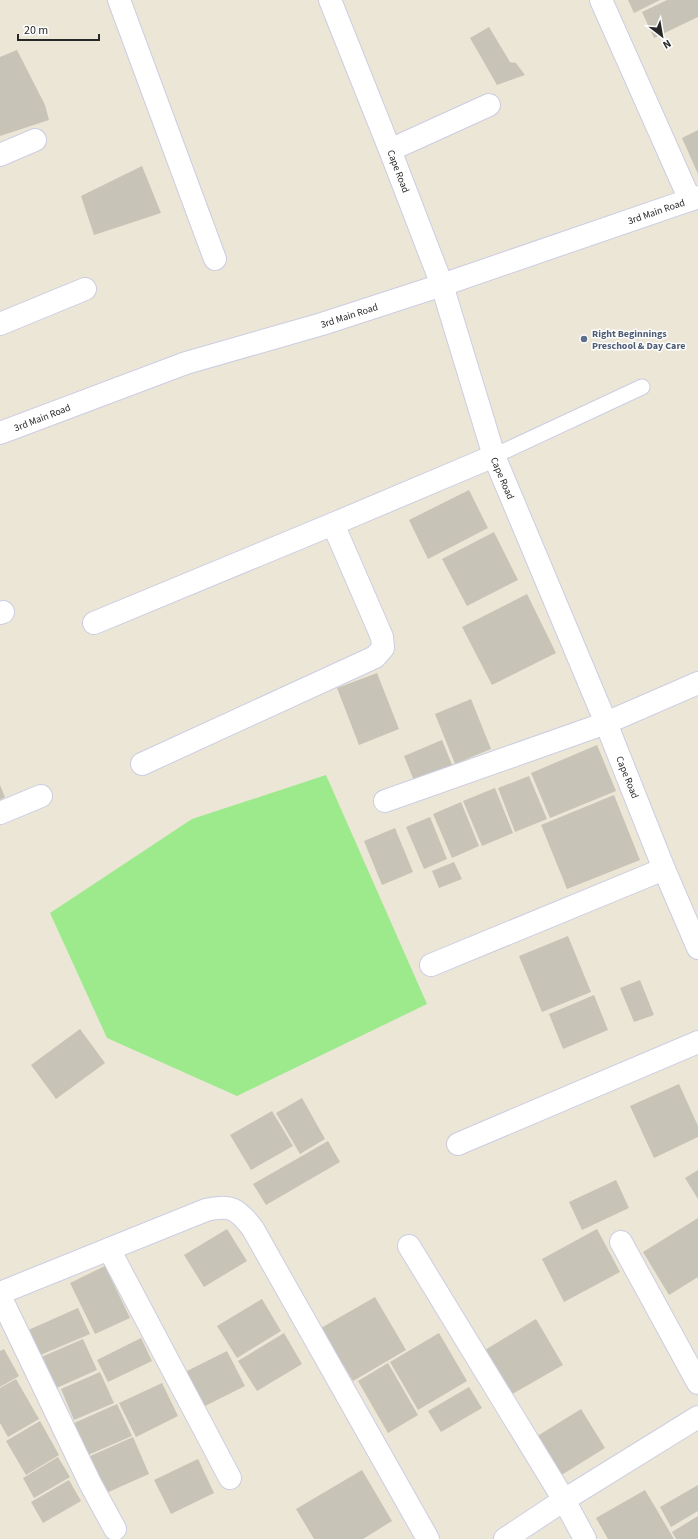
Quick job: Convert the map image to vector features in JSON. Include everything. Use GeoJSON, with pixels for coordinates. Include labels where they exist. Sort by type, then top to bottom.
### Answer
{"type":"FeatureCollection","features":[{"type":"Feature","properties":{"kind":"street"},"geometry":{"type":"LineString","coordinates":[[119,0],[215,259]]}},
{"type":"Feature","properties":{"kind":"street","name":"Cape Road"},"geometry":{"type":"LineString","coordinates":[[330,0],[442,285],[494,456],[606,723],[664,870],[698,948]]}},
{"type":"Feature","properties":{"kind":"street"},"geometry":{"type":"LineString","coordinates":[[601,0],[694,198]]}},
{"type":"Feature","properties":{"kind":"street"},"geometry":{"type":"LineString","coordinates":[[390,150],[489,105]]}},
{"type":"Feature","properties":{"kind":"street"},"geometry":{"type":"LineString","coordinates":[[0,155],[35,140]]}},
{"type":"Feature","properties":{"kind":"street","name":"3rd Main Road"},"geometry":{"type":"LineString","coordinates":[[0,433],[186,363],[322,324],[442,285],[694,198]]}},
{"type":"Feature","properties":{"kind":"street"},"geometry":{"type":"LineString","coordinates":[[0,324],[85,289]]}},
{"type":"Feature","properties":{"kind":"street"},"geometry":{"type":"LineString","coordinates":[[94,623],[494,456]]}},
{"type":"Feature","properties":{"kind":"street"},"geometry":{"type":"LineString","coordinates":[[142,764],[375,657],[383,648],[382,637],[333,524]]}},
{"type":"Feature","properties":{"kind":"street"},"geometry":{"type":"LineString","coordinates":[[385,801],[606,723],[698,683]]}},
{"type":"Feature","properties":{"kind":"street"},"geometry":{"type":"LineString","coordinates":[[0,813],[41,796]]}},
{"type":"Feature","properties":{"kind":"street"},"geometry":{"type":"LineString","coordinates":[[431,965],[664,870]]}},
{"type":"Feature","properties":{"kind":"street"},"geometry":{"type":"LineString","coordinates":[[458,1144],[698,1042]]}},
{"type":"Feature","properties":{"kind":"street"},"geometry":{"type":"LineString","coordinates":[[0,1293],[206,1210],[220,1206],[234,1209],[244,1218],[256,1235],[428,1539]]}},
{"type":"Feature","properties":{"kind":"street"},"geometry":{"type":"LineString","coordinates":[[621,1242],[698,1383]]}},
{"type":"Feature","properties":{"kind":"street"},"geometry":{"type":"LineString","coordinates":[[409,1246],[564,1500],[586,1539]]}},
{"type":"Feature","properties":{"kind":"street"},"geometry":{"type":"LineString","coordinates":[[109,1249],[230,1478]]}},
{"type":"Feature","properties":{"kind":"street"},"geometry":{"type":"LineString","coordinates":[[0,1296],[90,1484],[115,1529]]}},
{"type":"Feature","properties":{"kind":"street"},"geometry":{"type":"LineString","coordinates":[[505,1539],[564,1500],[698,1417]]}},
{"type":"Feature","properties":{"kind":"lane"},"geometry":{"type":"LineString","coordinates":[[494,456],[642,387]]}},
{"type":"Feature","properties":{"kind":"green space"},"geometry":{"type":"Polygon","coordinates":[[[326,775],[427,1004],[237,1096],[107,1038],[50,913],[192,819],[326,775]]]}},
{"type":"Feature","properties":{"kind":"building"},"geometry":{"type":"Polygon","coordinates":[[[628,0],[660,0],[634,13],[628,0]]]}},
{"type":"Feature","properties":{"kind":"building"},"geometry":{"type":"Polygon","coordinates":[[[667,0],[698,0],[698,17],[654,38],[642,12],[667,0]]]}},
{"type":"Feature","properties":{"kind":"building"},"geometry":{"type":"Polygon","coordinates":[[[489,27],[510,62],[516,63],[525,75],[497,85],[470,38],[489,27]]]}},
{"type":"Feature","properties":{"kind":"building"},"geometry":{"type":"Polygon","coordinates":[[[17,50],[45,105],[49,120],[0,136],[0,57],[17,50]]]}},
{"type":"Feature","properties":{"kind":"building"},"geometry":{"type":"Polygon","coordinates":[[[698,130],[698,174],[682,138],[698,130]]]}},
{"type":"Feature","properties":{"kind":"building"},"geometry":{"type":"Polygon","coordinates":[[[142,166],[161,213],[94,235],[81,196],[142,166]]]}},
{"type":"Feature","properties":{"kind":"building"},"geometry":{"type":"Polygon","coordinates":[[[469,490],[488,528],[428,559],[409,520],[469,490]]]}},
{"type":"Feature","properties":{"kind":"building"},"geometry":{"type":"Polygon","coordinates":[[[494,532],[518,580],[467,606],[442,559],[494,532]]]}},
{"type":"Feature","properties":{"kind":"building"},"geometry":{"type":"Polygon","coordinates":[[[527,594],[556,653],[492,685],[462,627],[527,594]]]}},
{"type":"Feature","properties":{"kind":"building"},"geometry":{"type":"Polygon","coordinates":[[[377,673],[399,729],[359,745],[337,688],[377,673]]]}},
{"type":"Feature","properties":{"kind":"building"},"geometry":{"type":"Polygon","coordinates":[[[471,699],[491,749],[455,764],[435,714],[471,699]]]}},
{"type":"Feature","properties":{"kind":"building"},"geometry":{"type":"Polygon","coordinates":[[[442,740],[453,767],[415,783],[404,756],[442,740]]]}},
{"type":"Feature","properties":{"kind":"building"},"geometry":{"type":"Polygon","coordinates":[[[597,745],[616,791],[550,818],[531,773],[597,745]]]}},
{"type":"Feature","properties":{"kind":"building"},"geometry":{"type":"Polygon","coordinates":[[[529,776],[547,819],[515,832],[498,788],[529,776]]]}},
{"type":"Feature","properties":{"kind":"building"},"geometry":{"type":"Polygon","coordinates":[[[0,785],[5,797],[0,800],[0,785]]]}},
{"type":"Feature","properties":{"kind":"building"},"geometry":{"type":"Polygon","coordinates":[[[495,788],[513,833],[482,846],[463,801],[495,788]]]}},
{"type":"Feature","properties":{"kind":"building"},"geometry":{"type":"Polygon","coordinates":[[[614,795],[640,860],[567,889],[541,825],[614,795]]]}},
{"type":"Feature","properties":{"kind":"building"},"geometry":{"type":"Polygon","coordinates":[[[461,802],[479,846],[452,858],[433,814],[461,802]]]}},
{"type":"Feature","properties":{"kind":"building"},"geometry":{"type":"Polygon","coordinates":[[[430,817],[447,859],[424,869],[406,827],[430,817]]]}},
{"type":"Feature","properties":{"kind":"building"},"geometry":{"type":"Polygon","coordinates":[[[395,828],[413,872],[382,885],[364,841],[395,828]]]}},
{"type":"Feature","properties":{"kind":"building"},"geometry":{"type":"Polygon","coordinates":[[[454,862],[462,879],[439,888],[432,871],[454,862]]]}},
{"type":"Feature","properties":{"kind":"building"},"geometry":{"type":"Polygon","coordinates":[[[568,936],[591,992],[542,1012],[519,956],[568,936]]]}},
{"type":"Feature","properties":{"kind":"building"},"geometry":{"type":"Polygon","coordinates":[[[640,980],[654,1015],[634,1022],[620,988],[640,980]]]}},
{"type":"Feature","properties":{"kind":"building"},"geometry":{"type":"Polygon","coordinates":[[[594,995],[608,1030],[563,1049],[549,1014],[594,995]]]}},
{"type":"Feature","properties":{"kind":"building"},"geometry":{"type":"Polygon","coordinates":[[[80,1029],[105,1063],[56,1099],[31,1065],[80,1029]]]}},
{"type":"Feature","properties":{"kind":"building"},"geometry":{"type":"Polygon","coordinates":[[[679,1084],[698,1126],[698,1137],[654,1158],[630,1106],[679,1084]]]}},
{"type":"Feature","properties":{"kind":"building"},"geometry":{"type":"Polygon","coordinates":[[[302,1098],[325,1139],[300,1154],[276,1113],[302,1098]]]}},
{"type":"Feature","properties":{"kind":"building"},"geometry":{"type":"Polygon","coordinates":[[[272,1111],[293,1146],[251,1170],[230,1135],[272,1111]]]}},
{"type":"Feature","properties":{"kind":"building"},"geometry":{"type":"Polygon","coordinates":[[[328,1141],[340,1162],[266,1205],[253,1184],[328,1141]]]}},
{"type":"Feature","properties":{"kind":"building"},"geometry":{"type":"Polygon","coordinates":[[[698,1170],[698,1199],[685,1178],[698,1170]]]}},
{"type":"Feature","properties":{"kind":"building"},"geometry":{"type":"Polygon","coordinates":[[[616,1180],[629,1208],[582,1230],[569,1202],[616,1180]]]}},
{"type":"Feature","properties":{"kind":"building"},"geometry":{"type":"Polygon","coordinates":[[[698,1218],[698,1277],[669,1295],[643,1252],[698,1218]]]}},
{"type":"Feature","properties":{"kind":"building"},"geometry":{"type":"Polygon","coordinates":[[[227,1229],[247,1261],[204,1287],[184,1255],[227,1229]]]}},
{"type":"Feature","properties":{"kind":"building"},"geometry":{"type":"Polygon","coordinates":[[[597,1229],[620,1272],[564,1302],[542,1259],[597,1229]]]}},
{"type":"Feature","properties":{"kind":"building"},"geometry":{"type":"Polygon","coordinates":[[[105,1266],[130,1318],[95,1334],[70,1283],[105,1266]]]}},
{"type":"Feature","properties":{"kind":"building"},"geometry":{"type":"Polygon","coordinates":[[[375,1297],[406,1350],[353,1381],[321,1328],[375,1297]]]}},
{"type":"Feature","properties":{"kind":"building"},"geometry":{"type":"Polygon","coordinates":[[[262,1299],[281,1331],[237,1358],[217,1326],[262,1299]]]}},
{"type":"Feature","properties":{"kind":"building"},"geometry":{"type":"Polygon","coordinates":[[[78,1308],[90,1334],[38,1356],[26,1331],[78,1308]]]}},
{"type":"Feature","properties":{"kind":"building"},"geometry":{"type":"Polygon","coordinates":[[[536,1319],[563,1365],[507,1397],[480,1353],[536,1319]]]}},
{"type":"Feature","properties":{"kind":"building"},"geometry":{"type":"Polygon","coordinates":[[[284,1333],[302,1364],[257,1391],[238,1361],[284,1333]]]}},
{"type":"Feature","properties":{"kind":"building"},"geometry":{"type":"Polygon","coordinates":[[[439,1333],[467,1381],[418,1410],[390,1362],[439,1333]]]}},
{"type":"Feature","properties":{"kind":"building"},"geometry":{"type":"Polygon","coordinates":[[[141,1338],[152,1361],[108,1382],[97,1360],[141,1338]]]}},
{"type":"Feature","properties":{"kind":"building"},"geometry":{"type":"Polygon","coordinates":[[[83,1339],[97,1370],[52,1390],[39,1358],[83,1339]]]}},
{"type":"Feature","properties":{"kind":"building"},"geometry":{"type":"Polygon","coordinates":[[[4,1349],[19,1376],[0,1387],[0,1351],[4,1349]]]}},
{"type":"Feature","properties":{"kind":"building"},"geometry":{"type":"Polygon","coordinates":[[[227,1351],[245,1386],[201,1408],[183,1373],[227,1351]]]}},
{"type":"Feature","properties":{"kind":"building"},"geometry":{"type":"Polygon","coordinates":[[[388,1363],[418,1415],[388,1433],[358,1381],[388,1363]]]}},
{"type":"Feature","properties":{"kind":"building"},"geometry":{"type":"Polygon","coordinates":[[[100,1372],[114,1403],[74,1420],[61,1389],[100,1372]]]}},
{"type":"Feature","properties":{"kind":"building"},"geometry":{"type":"Polygon","coordinates":[[[16,1379],[39,1419],[8,1437],[0,1423],[0,1388],[16,1379]]]}},
{"type":"Feature","properties":{"kind":"building"},"geometry":{"type":"Polygon","coordinates":[[[162,1383],[178,1416],[136,1437],[119,1403],[162,1383]]]}},
{"type":"Feature","properties":{"kind":"building"},"geometry":{"type":"Polygon","coordinates":[[[469,1387],[482,1408],[441,1432],[428,1411],[469,1387]]]}},
{"type":"Feature","properties":{"kind":"building"},"geometry":{"type":"Polygon","coordinates":[[[117,1404],[132,1436],[88,1455],[74,1423],[117,1404]]]}},
{"type":"Feature","properties":{"kind":"building"},"geometry":{"type":"Polygon","coordinates":[[[581,1409],[605,1448],[555,1479],[531,1440],[581,1409]]]}},
{"type":"Feature","properties":{"kind":"building"},"geometry":{"type":"Polygon","coordinates":[[[40,1421],[59,1455],[26,1475],[6,1441],[40,1421]]]}},
{"type":"Feature","properties":{"kind":"building"},"geometry":{"type":"Polygon","coordinates":[[[133,1437],[149,1474],[104,1494],[88,1457],[133,1437]]]}},
{"type":"Feature","properties":{"kind":"building"},"geometry":{"type":"Polygon","coordinates":[[[58,1457],[70,1477],[34,1498],[23,1478],[58,1457]]]}},
{"type":"Feature","properties":{"kind":"building"},"geometry":{"type":"Polygon","coordinates":[[[198,1459],[214,1493],[171,1514],[154,1480],[198,1459]]]}},
{"type":"Feature","properties":{"kind":"building"},"geometry":{"type":"Polygon","coordinates":[[[362,1470],[392,1521],[363,1539],[314,1539],[296,1509],[362,1470]]]}},
{"type":"Feature","properties":{"kind":"building"},"geometry":{"type":"Polygon","coordinates":[[[69,1480],[81,1501],[43,1523],[31,1502],[69,1480]]]}},
{"type":"Feature","properties":{"kind":"building"},"geometry":{"type":"Polygon","coordinates":[[[698,1485],[698,1511],[671,1527],[660,1507],[698,1485]]]}},
{"type":"Feature","properties":{"kind":"building"},"geometry":{"type":"Polygon","coordinates":[[[645,1490],[674,1539],[608,1539],[596,1518],[645,1490]]]}},
{"type":"Feature","properties":{"kind":"building"},"geometry":{"type":"Polygon","coordinates":[[[698,1516],[698,1539],[676,1539],[672,1532],[698,1516]]]}},
{"type":"Feature","properties":{"kind":"place","name":"Right Beginnings Preschool & Day Care"},"geometry":{"type":"Point","coordinates":[584,339]}}]}
